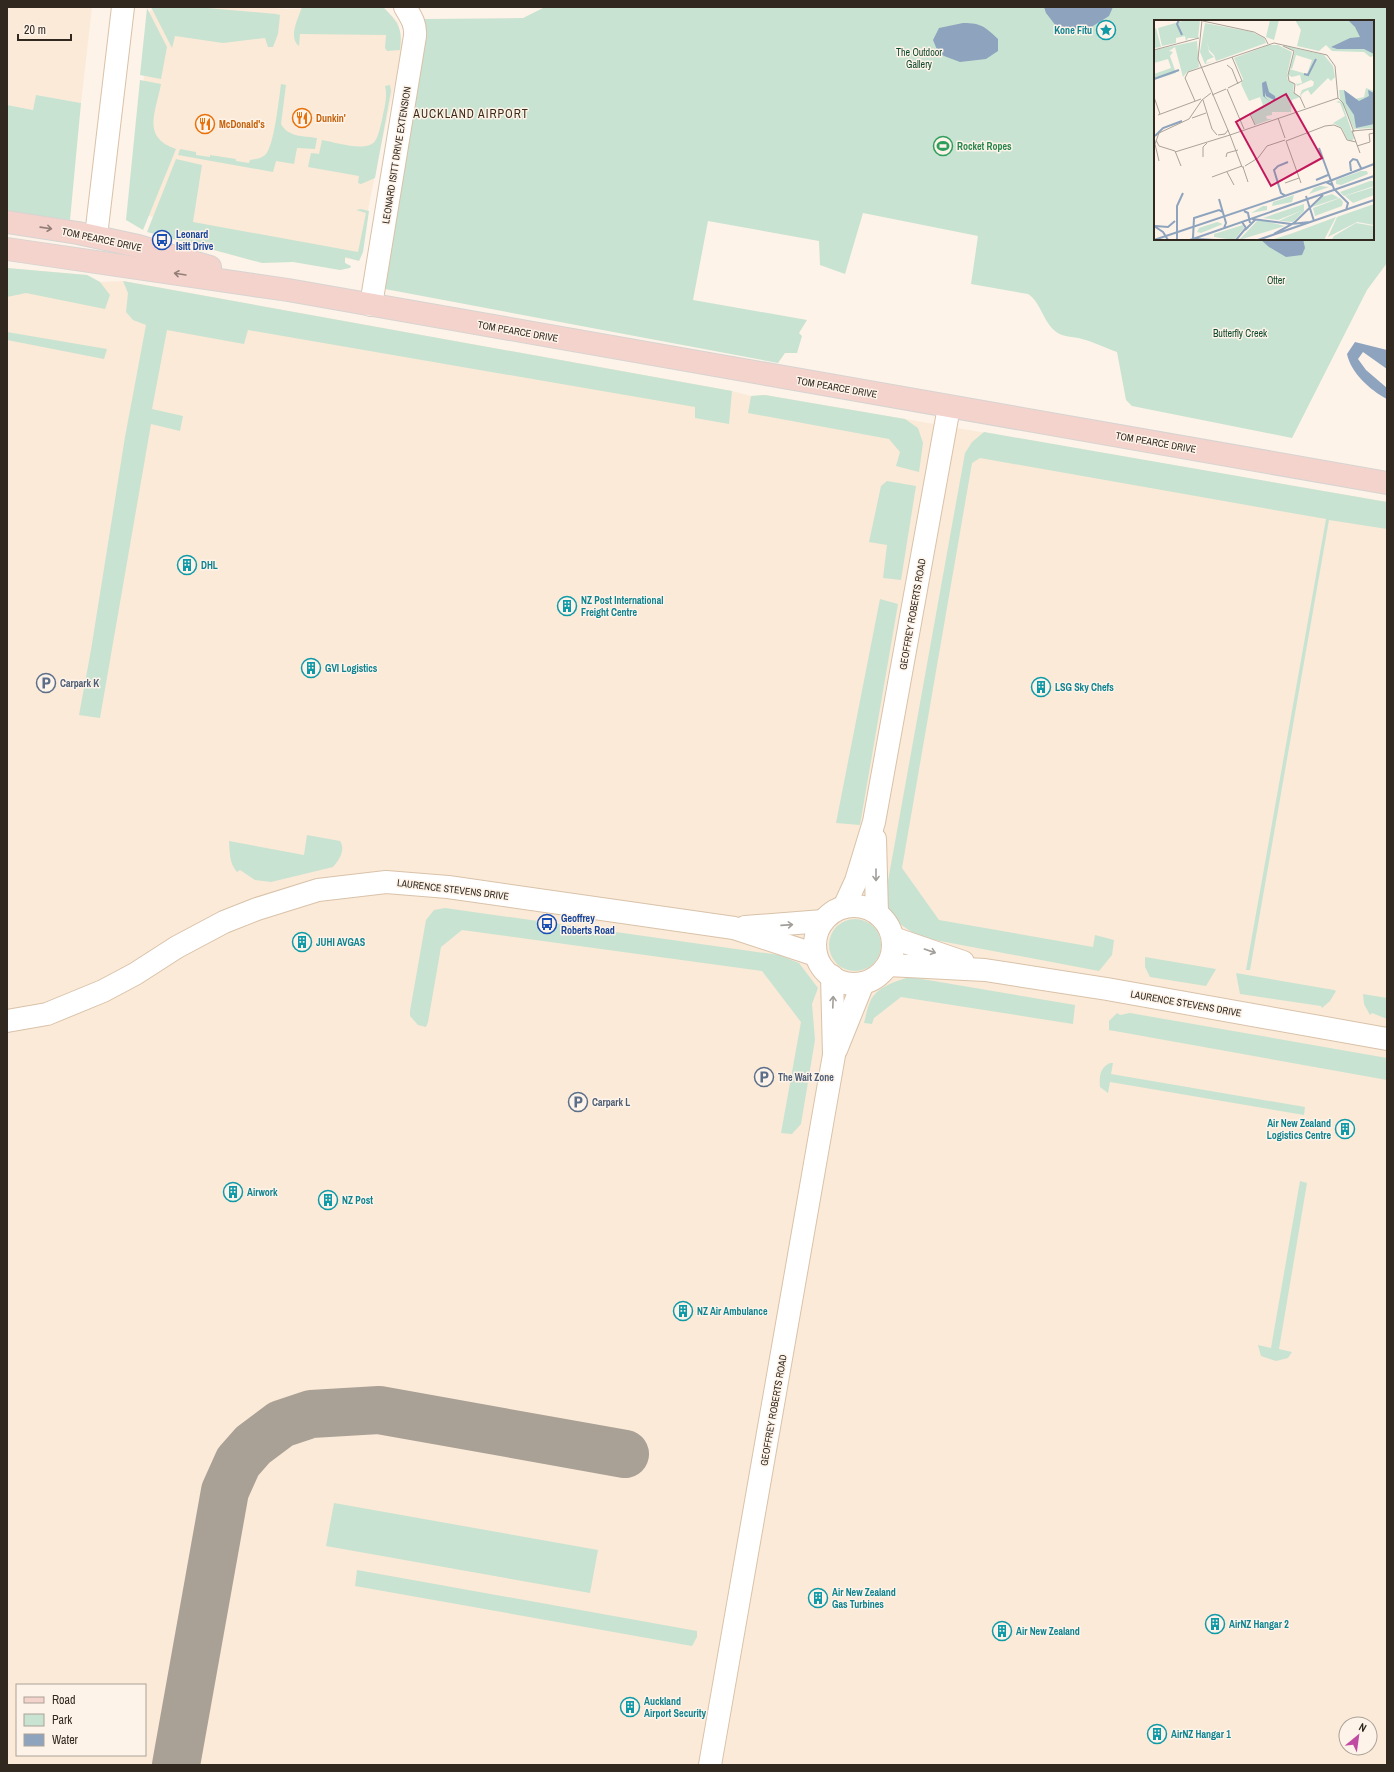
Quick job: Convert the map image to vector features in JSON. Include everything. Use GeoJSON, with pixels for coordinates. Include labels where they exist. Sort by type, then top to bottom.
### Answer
{"type":"FeatureCollection","features":[{"type":"Feature","properties":{"kind":"main road","name":"TOM PEARCE DRIVE"},"geometry":{"type":"LineString","coordinates":[[7,222],[96,236],[138,246],[288,290]]}},
{"type":"Feature","properties":{"kind":"main road","name":"TOM PEARCE DRIVE"},"geometry":{"type":"LineString","coordinates":[[7,249],[288,290],[1387,483]]}},
{"type":"Feature","properties":{"kind":"street"},"geometry":{"type":"LineString","coordinates":[[96,236],[123,7]]}},
{"type":"Feature","properties":{"kind":"street","name":"LEONARD ISITT DRIVE EXTENSION"},"geometry":{"type":"LineString","coordinates":[[371,305],[416,29],[414,21],[405,7]]}},
{"type":"Feature","properties":{"kind":"street","name":"GEOFFREY ROBERTS ROAD"},"geometry":{"type":"LineString","coordinates":[[844,907],[856,881],[874,822],[949,407]]}},
{"type":"Feature","properties":{"kind":"street","name":"GEOFFREY ROBERTS ROAD"},"geometry":{"type":"LineString","coordinates":[[874,822],[877,913]]}},
{"type":"Feature","properties":{"kind":"street","name":"LAURENCE STEVENS DRIVE"},"geometry":{"type":"LineString","coordinates":[[7,1020],[47,1014],[103,991],[135,974],[177,947],[224,922],[257,909],[325,890],[386,882],[419,884],[734,928],[816,955]]}},
{"type":"Feature","properties":{"kind":"street"},"geometry":{"type":"LineString","coordinates":[[859,906],[877,913],[886,924],[893,938],[893,953],[888,965],[877,976],[863,983],[854,984],[841,981],[832,976],[816,955],[816,940],[819,928],[836,910],[844,907],[859,906]]}},
{"type":"Feature","properties":{"kind":"street","name":"LAURENCE STEVENS DRIVE"},"geometry":{"type":"LineString","coordinates":[[734,928],[824,921]]}},
{"type":"Feature","properties":{"kind":"street","name":"LAURENCE STEVENS DRIVE"},"geometry":{"type":"LineString","coordinates":[[893,938],[985,970]]}},
{"type":"Feature","properties":{"kind":"street","name":"LAURENCE STEVENS DRIVE"},"geometry":{"type":"LineString","coordinates":[[888,965],[985,970],[1106,989],[1387,1039]]}},
{"type":"Feature","properties":{"kind":"street","name":"GEOFFREY ROBERTS ROAD"},"geometry":{"type":"LineString","coordinates":[[710,1765],[834,1055],[832,976]]}},
{"type":"Feature","properties":{"kind":"street","name":"GEOFFREY ROBERTS ROAD"},"geometry":{"type":"LineString","coordinates":[[834,1055],[863,983]]}},
{"type":"Feature","properties":{"kind":"shaded area"},"geometry":{"type":"Polygon","coordinates":[[[7,7],[92,7],[81,103],[36,95],[33,110],[7,105],[7,7]]]}},
{"type":"Feature","properties":{"kind":"shaded area"},"geometry":{"type":"Polygon","coordinates":[[[154,7],[260,7],[287,9],[383,7],[398,22],[403,47],[358,260],[331,257],[135,213],[148,14],[154,7]]]}},
{"type":"Feature","properties":{"kind":"shaded area"},"geometry":{"type":"Polygon","coordinates":[[[7,268],[87,275],[100,282],[123,281],[732,391],[751,396],[765,395],[1387,502],[1387,1765],[7,1765],[7,268]]]}},
{"type":"Feature","properties":{"kind":"green space"},"geometry":{"type":"Polygon","coordinates":[[[151,7],[196,7],[276,14],[280,15],[278,34],[273,47],[268,47],[265,38],[223,43],[175,36],[172,48],[151,7]]]}},
{"type":"Feature","properties":{"kind":"green space"},"geometry":{"type":"Polygon","coordinates":[[[302,7],[383,7],[396,21],[400,31],[400,50],[387,51],[385,48],[386,35],[300,34],[299,46],[294,38],[294,33],[296,22],[302,7]]]}},
{"type":"Feature","properties":{"kind":"green space"},"geometry":{"type":"Polygon","coordinates":[[[545,7],[1387,7],[1387,263],[1367,290],[1292,438],[1132,406],[1126,400],[1117,352],[1086,340],[1065,336],[1058,333],[1047,322],[1036,301],[1028,294],[971,284],[978,236],[863,213],[845,274],[820,265],[819,241],[708,221],[693,300],[807,320],[799,333],[802,336],[797,353],[785,353],[778,363],[385,289],[424,19],[523,18],[545,7]]]}},
{"type":"Feature","properties":{"kind":"green space"},"geometry":{"type":"Polygon","coordinates":[[[147,8],[167,47],[161,79],[140,75],[147,8]]]}},
{"type":"Feature","properties":{"kind":"green space"},"geometry":{"type":"Polygon","coordinates":[[[140,80],[161,84],[154,114],[155,131],[158,138],[165,144],[176,149],[143,230],[126,220],[140,80]]]}},
{"type":"Feature","properties":{"kind":"green space"},"geometry":{"type":"Polygon","coordinates":[[[281,84],[286,85],[281,124],[292,134],[317,138],[315,149],[297,148],[294,164],[276,161],[273,172],[178,155],[180,149],[196,152],[196,155],[210,157],[210,155],[236,159],[236,161],[249,163],[250,160],[258,159],[265,155],[271,143],[281,84]]]}},
{"type":"Feature","properties":{"kind":"green space"},"geometry":{"type":"Polygon","coordinates":[[[390,85],[391,91],[375,178],[361,184],[358,183],[359,176],[308,167],[311,153],[319,154],[322,140],[350,146],[365,146],[375,141],[378,136],[385,107],[385,86],[390,85]]]}},
{"type":"Feature","properties":{"kind":"green space"},"geometry":{"type":"Polygon","coordinates":[[[36,95],[81,103],[70,220],[7,211],[7,105],[33,110],[36,95]]]}},
{"type":"Feature","properties":{"kind":"green space"},"geometry":{"type":"Polygon","coordinates":[[[176,159],[202,165],[193,222],[358,252],[366,213],[356,210],[361,209],[369,211],[363,252],[359,261],[345,257],[345,263],[351,266],[350,268],[340,270],[293,262],[262,263],[147,232],[176,159]]]}},
{"type":"Feature","properties":{"kind":"green space"},"geometry":{"type":"Polygon","coordinates":[[[7,268],[87,275],[100,282],[110,295],[105,309],[26,293],[7,297],[7,268]]]}},
{"type":"Feature","properties":{"kind":"green space"},"geometry":{"type":"Polygon","coordinates":[[[123,281],[732,391],[729,424],[695,418],[695,407],[248,330],[244,344],[167,330],[152,409],[183,416],[180,431],[151,424],[100,718],[79,715],[91,650],[125,437],[146,325],[133,320],[126,312],[128,293],[123,281]]]}},
{"type":"Feature","properties":{"kind":"green space"},"geometry":{"type":"Polygon","coordinates":[[[7,332],[107,349],[104,359],[7,340],[7,332]]]}},
{"type":"Feature","properties":{"kind":"green space"},"geometry":{"type":"Polygon","coordinates":[[[765,395],[905,419],[918,428],[923,443],[919,472],[896,466],[900,452],[889,439],[748,413],[751,396],[765,395]]]}},
{"type":"Feature","properties":{"kind":"green space"},"geometry":{"type":"Polygon","coordinates":[[[984,432],[1387,502],[1387,529],[1329,520],[1250,970],[1246,970],[1326,519],[980,458],[972,463],[902,868],[939,920],[1093,947],[1095,935],[1114,940],[1112,955],[1099,971],[919,937],[897,922],[886,905],[888,881],[965,453],[972,442],[984,432]]]}},
{"type":"Feature","properties":{"kind":"green space"},"geometry":{"type":"Polygon","coordinates":[[[887,481],[916,486],[901,580],[883,578],[887,545],[869,542],[881,486],[887,481]]]}},
{"type":"Feature","properties":{"kind":"green space"},"geometry":{"type":"Polygon","coordinates":[[[880,599],[898,604],[860,825],[836,823],[880,599]]]}},
{"type":"Feature","properties":{"kind":"green space"},"geometry":{"type":"Polygon","coordinates":[[[307,835],[340,841],[342,844],[342,851],[333,867],[271,882],[255,880],[240,870],[237,872],[234,869],[230,858],[229,841],[304,855],[307,835]]]}},
{"type":"Feature","properties":{"kind":"green space"},"geometry":{"type":"Polygon","coordinates":[[[445,908],[779,955],[799,963],[818,988],[812,1004],[815,1040],[801,1124],[792,1134],[781,1133],[801,1022],[762,971],[462,930],[441,947],[428,1022],[426,1027],[418,1025],[410,1016],[410,1011],[426,920],[434,910],[445,908]]]}},
{"type":"Feature","properties":{"kind":"green space"},"geometry":{"type":"Polygon","coordinates":[[[855,919],[865,921],[873,927],[879,935],[881,945],[879,955],[873,963],[865,969],[855,971],[845,969],[837,963],[831,955],[829,945],[831,935],[837,927],[845,921],[855,919]]]}},
{"type":"Feature","properties":{"kind":"green space"},"geometry":{"type":"Polygon","coordinates":[[[1145,957],[1216,969],[1206,986],[1150,977],[1145,967],[1145,957]]]}},
{"type":"Feature","properties":{"kind":"green space"},"geometry":{"type":"Polygon","coordinates":[[[1236,973],[1336,991],[1330,1001],[1322,1008],[1321,1006],[1240,994],[1236,973]]]}},
{"type":"Feature","properties":{"kind":"green space"},"geometry":{"type":"Polygon","coordinates":[[[910,977],[1075,1005],[1073,1024],[901,997],[874,1018],[872,1024],[864,1023],[869,1004],[877,992],[887,985],[910,977]]]}},
{"type":"Feature","properties":{"kind":"green space"},"geometry":{"type":"Polygon","coordinates":[[[1363,994],[1387,998],[1387,1019],[1372,1013],[1370,1015],[1364,1004],[1363,994]]]}},
{"type":"Feature","properties":{"kind":"green space"},"geometry":{"type":"Polygon","coordinates":[[[1117,1013],[1120,1015],[1130,1013],[1387,1058],[1387,1080],[1109,1030],[1109,1021],[1117,1013]]]}},
{"type":"Feature","properties":{"kind":"green space"},"geometry":{"type":"Polygon","coordinates":[[[1110,1063],[1113,1063],[1111,1074],[1305,1107],[1304,1115],[1110,1082],[1108,1093],[1100,1087],[1100,1080],[1102,1070],[1110,1063]]]}},
{"type":"Feature","properties":{"kind":"green space"},"geometry":{"type":"Polygon","coordinates":[[[1300,1181],[1307,1183],[1279,1349],[1292,1352],[1288,1358],[1276,1361],[1261,1356],[1258,1345],[1271,1348],[1300,1181]]]}},
{"type":"Feature","properties":{"kind":"green space"},"geometry":{"type":"Polygon","coordinates":[[[334,1503],[598,1550],[590,1593],[326,1546],[334,1503]]]}},
{"type":"Feature","properties":{"kind":"green space"},"geometry":{"type":"Polygon","coordinates":[[[357,1570],[697,1631],[697,1637],[692,1646],[355,1586],[357,1570]]]}},
{"type":"Feature","properties":{"kind":"water"},"geometry":{"type":"Polygon","coordinates":[[[1044,7],[1113,7],[1109,16],[1085,31],[1056,26],[1046,13],[1044,7]]]}},
{"type":"Feature","properties":{"kind":"water"},"geometry":{"type":"Polygon","coordinates":[[[963,23],[983,26],[990,31],[998,39],[998,51],[986,59],[960,62],[938,52],[933,40],[939,28],[963,23]]]}},
{"type":"Feature","properties":{"kind":"water"},"geometry":{"type":"Polygon","coordinates":[[[1261,240],[1303,240],[1305,248],[1302,255],[1286,257],[1269,247],[1261,240]]]}},
{"type":"Feature","properties":{"kind":"water"},"geometry":{"type":"Polygon","coordinates":[[[1355,342],[1387,350],[1387,369],[1363,352],[1358,359],[1366,370],[1387,388],[1387,399],[1374,391],[1362,380],[1349,361],[1347,354],[1355,342]]]}},
{"type":"Feature","properties":{"kind":"taxiway"},"geometry":{"type":"LineString","coordinates":[[176,1765],[225,1491],[238,1462],[253,1445],[281,1424],[311,1414],[379,1410],[625,1454]]}},
{"type":"Feature","properties":{"kind":"place","name":"Kone Fitu"},"geometry":{"type":"Point","coordinates":[1106,30]}},
{"type":"Feature","properties":{"kind":"place","name":"Dunkin'"},"geometry":{"type":"Point","coordinates":[302,118]}},
{"type":"Feature","properties":{"kind":"place","name":"McDonald's"},"geometry":{"type":"Point","coordinates":[205,124]}},
{"type":"Feature","properties":{"kind":"place","name":"Rocket Ropes"},"geometry":{"type":"Point","coordinates":[943,146]}},
{"type":"Feature","properties":{"kind":"place","name":"Leonard Isitt Drive"},"geometry":{"type":"Point","coordinates":[162,240]}},
{"type":"Feature","properties":{"kind":"place","name":"DHL"},"geometry":{"type":"Point","coordinates":[187,565]}},
{"type":"Feature","properties":{"kind":"place","name":"NZ Post International Freight Centre"},"geometry":{"type":"Point","coordinates":[567,606]}},
{"type":"Feature","properties":{"kind":"place","name":"GVI Logistics"},"geometry":{"type":"Point","coordinates":[311,668]}},
{"type":"Feature","properties":{"kind":"place","name":"Carpark K"},"geometry":{"type":"Point","coordinates":[46,683]}},
{"type":"Feature","properties":{"kind":"place","name":"LSG Sky Chefs"},"geometry":{"type":"Point","coordinates":[1041,687]}},
{"type":"Feature","properties":{"kind":"place","name":"Geoffrey Roberts Road"},"geometry":{"type":"Point","coordinates":[547,924]}},
{"type":"Feature","properties":{"kind":"place","name":"JUHI AVGAS"},"geometry":{"type":"Point","coordinates":[302,942]}},
{"type":"Feature","properties":{"kind":"place","name":"The Wait Zone"},"geometry":{"type":"Point","coordinates":[764,1077]}},
{"type":"Feature","properties":{"kind":"place","name":"Carpark L"},"geometry":{"type":"Point","coordinates":[578,1102]}},
{"type":"Feature","properties":{"kind":"place","name":"Air New Zealand Logistics Centre"},"geometry":{"type":"Point","coordinates":[1345,1129]}},
{"type":"Feature","properties":{"kind":"place","name":"Airwork"},"geometry":{"type":"Point","coordinates":[233,1192]}},
{"type":"Feature","properties":{"kind":"place","name":"NZ Post"},"geometry":{"type":"Point","coordinates":[328,1200]}},
{"type":"Feature","properties":{"kind":"place","name":"NZ Air Ambulance"},"geometry":{"type":"Point","coordinates":[683,1311]}},
{"type":"Feature","properties":{"kind":"place","name":"Air New Zealand Gas Turbines"},"geometry":{"type":"Point","coordinates":[818,1598]}},
{"type":"Feature","properties":{"kind":"place","name":"AirNZ Hangar 2"},"geometry":{"type":"Point","coordinates":[1215,1624]}},
{"type":"Feature","properties":{"kind":"place","name":"Air New Zealand"},"geometry":{"type":"Point","coordinates":[1002,1631]}},
{"type":"Feature","properties":{"kind":"place","name":"Auckland Airport Security"},"geometry":{"type":"Point","coordinates":[630,1707]}},
{"type":"Feature","properties":{"kind":"place","name":"AirNZ Hangar 1"},"geometry":{"type":"Point","coordinates":[1157,1734]}},
{"type":"Feature","properties":{"kind":"district","name":"AUCKLAND AIRPORT"},"geometry":{"type":"Point","coordinates":[471,114]}},
{"type":"Feature","properties":{"kind":"park label","name":"The Outdoor Gallery"},"geometry":{"type":"Point","coordinates":[919,58]}},
{"type":"Feature","properties":{"kind":"park label","name":"Otter"},"geometry":{"type":"Point","coordinates":[1276,280]}},
{"type":"Feature","properties":{"kind":"park label","name":"Butterfly Creek"},"geometry":{"type":"Point","coordinates":[1240,333]}}]}
